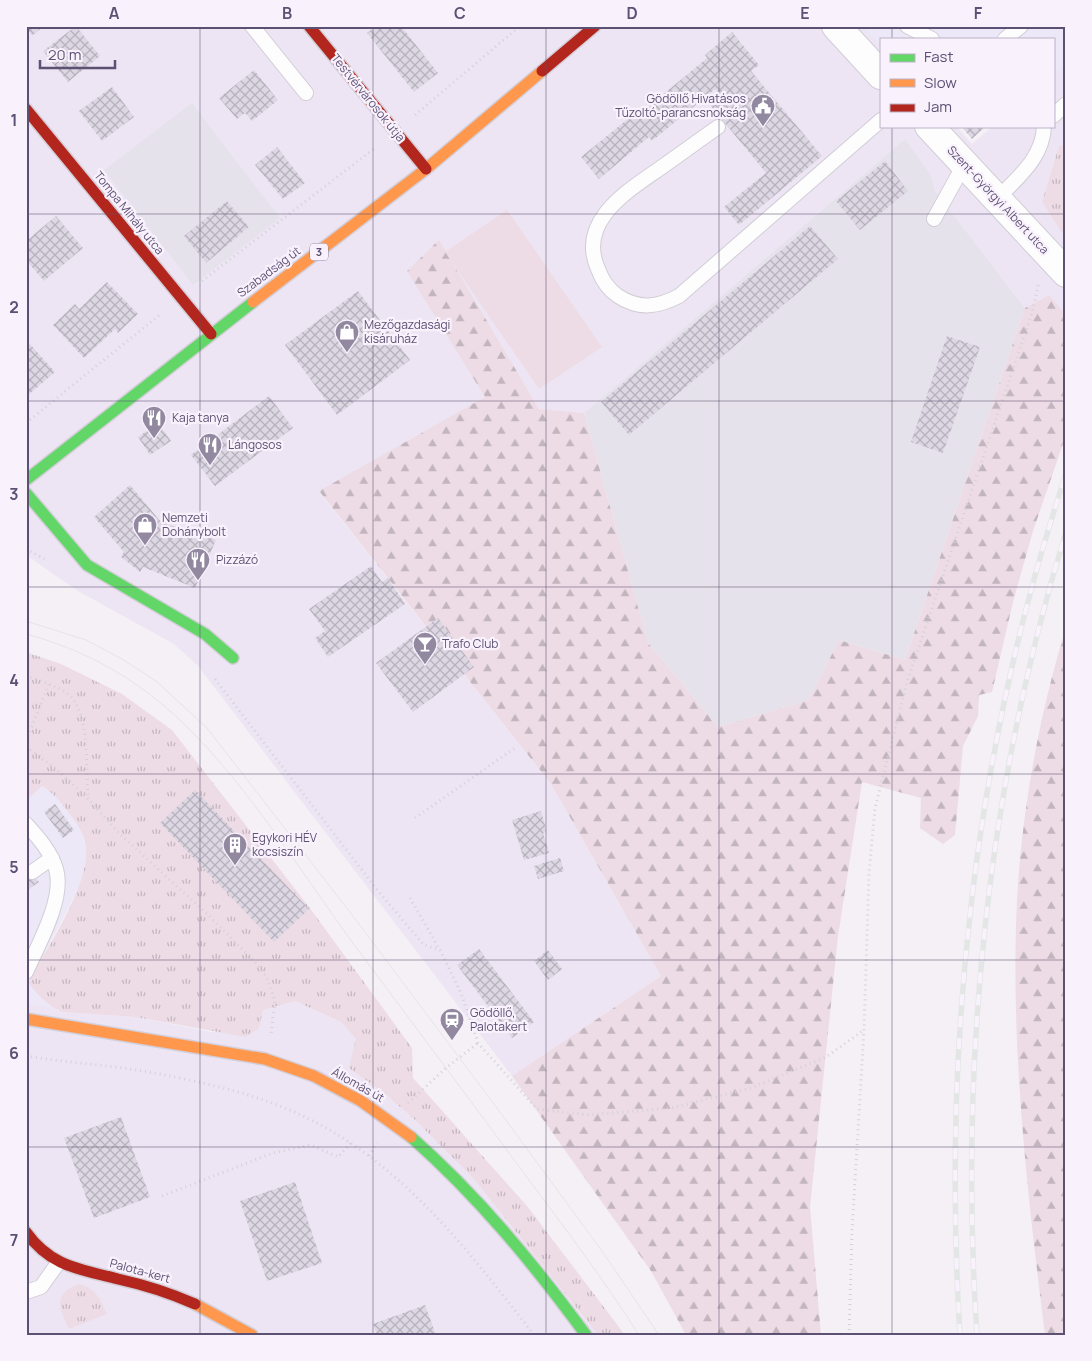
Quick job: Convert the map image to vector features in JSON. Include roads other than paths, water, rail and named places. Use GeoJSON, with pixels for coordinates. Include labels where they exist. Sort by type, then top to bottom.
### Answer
{"type":"FeatureCollection","features":[{"type":"Feature","properties":{"kind":"main road","name":"Testvérvárosok útja"},"geometry":{"type":"LineString","coordinates":[[309,26],[426,169]]}},
{"type":"Feature","properties":{"kind":"main road","name":"Szabadság út"},"geometry":{"type":"LineString","coordinates":[[26,480],[211,334],[426,169],[595,26]]}},
{"type":"Feature","properties":{"kind":"main road","name":"Tompa Mihály utca"},"geometry":{"type":"LineString","coordinates":[[26,109],[211,334]]}},
{"type":"Feature","properties":{"kind":"main road"},"geometry":{"type":"LineString","coordinates":[[26,493],[87,565],[205,634],[233,658]]}},
{"type":"Feature","properties":{"kind":"main road","name":"Állomás út"},"geometry":{"type":"LineString","coordinates":[[26,1020],[266,1059],[340,1088],[391,1120],[424,1146],[482,1205],[539,1271],[586,1335]]}},
{"type":"Feature","properties":{"kind":"main road","name":"Palota-kert"},"geometry":{"type":"LineString","coordinates":[[26,1232],[38,1248],[58,1263],[70,1268],[184,1298],[224,1316],[252,1335]]}},
{"type":"Feature","properties":{"kind":"street"},"geometry":{"type":"LineString","coordinates":[[836,26],[880,74]]}},
{"type":"Feature","properties":{"kind":"street","name":"Szent-Györgyi Albert utca"},"geometry":{"type":"LineString","coordinates":[[931,128],[1066,273]]}},
{"type":"Feature","properties":{"kind":"lane"},"geometry":{"type":"LineString","coordinates":[[252,26],[306,92]]}},
{"type":"Feature","properties":{"kind":"lane"},"geometry":{"type":"LineString","coordinates":[[907,26],[930,38]]}},
{"type":"Feature","properties":{"kind":"lane"},"geometry":{"type":"LineString","coordinates":[[1006,38],[1021,26]]}},
{"type":"Feature","properties":{"kind":"lane"},"geometry":{"type":"LineString","coordinates":[[1054,115],[1066,104]]}},
{"type":"Feature","properties":{"kind":"lane"},"geometry":{"type":"LineString","coordinates":[[718,127],[624,193],[601,220],[594,235],[594,262],[608,286],[626,301],[647,306],[665,303],[679,296],[880,121]]}},
{"type":"Feature","properties":{"kind":"lane"},"geometry":{"type":"LineString","coordinates":[[998,199],[1030,164],[1040,149],[1044,128]]}},
{"type":"Feature","properties":{"kind":"lane"},"geometry":{"type":"LineString","coordinates":[[934,219],[965,163]]}},
{"type":"Feature","properties":{"kind":"lane"},"geometry":{"type":"LineString","coordinates":[[26,824],[52,858],[58,879],[55,903],[26,972]]}},
{"type":"Feature","properties":{"kind":"lane"},"geometry":{"type":"LineString","coordinates":[[32,872],[52,858]]}},
{"type":"Feature","properties":{"kind":"lane"},"geometry":{"type":"LineString","coordinates":[[26,1292],[41,1287],[58,1263]]}},
{"type":"Feature","properties":{"kind":"tram line"},"geometry":{"type":"LineString","coordinates":[[26,621],[86,640],[122,659],[156,681],[207,728],[356,920],[497,1108],[602,1251],[659,1335]]}},
{"type":"Feature","properties":{"kind":"tram line"},"geometry":{"type":"LineString","coordinates":[[26,634],[69,648],[129,679],[165,707],[208,748],[279,838],[345,932],[584,1254],[639,1335]]}},
{"type":"Feature","properties":{"kind":"railway"},"geometry":{"type":"LineString","coordinates":[[960,1335],[956,1226],[956,1117],[961,1008],[972,899],[987,791],[1008,684],[1034,578],[1066,474]]}},
{"type":"Feature","properties":{"kind":"railway"},"geometry":{"type":"LineString","coordinates":[[977,1335],[972,1234],[972,1132],[976,1031],[985,930],[998,829],[1016,729],[1038,630],[1066,532]]}},
{"type":"Feature","properties":{"kind":"place","name":"Gödöllő Hivatásos Tűzoltó-parancsnokság"},"geometry":{"type":"Point","coordinates":[763,127]}},
{"type":"Feature","properties":{"kind":"place","name":"Mezőgazdasági kisáruház"},"geometry":{"type":"Point","coordinates":[347,353]}},
{"type":"Feature","properties":{"kind":"place","name":"Kaja tanya"},"geometry":{"type":"Point","coordinates":[154,439]}},
{"type":"Feature","properties":{"kind":"place","name":"Lángosos"},"geometry":{"type":"Point","coordinates":[210,466]}},
{"type":"Feature","properties":{"kind":"place","name":"Nemzeti Dohánybolt"},"geometry":{"type":"Point","coordinates":[145,546]}},
{"type":"Feature","properties":{"kind":"place","name":"Pizzázó"},"geometry":{"type":"Point","coordinates":[198,581]}},
{"type":"Feature","properties":{"kind":"place","name":"Trafo Club"},"geometry":{"type":"Point","coordinates":[425,665]}},
{"type":"Feature","properties":{"kind":"place","name":"Egykori HÉV kocsiszín"},"geometry":{"type":"Point","coordinates":[235,866]}},
{"type":"Feature","properties":{"kind":"place","name":"Gödöllő, Palotakert"},"geometry":{"type":"Point","coordinates":[452,1041]}}]}
